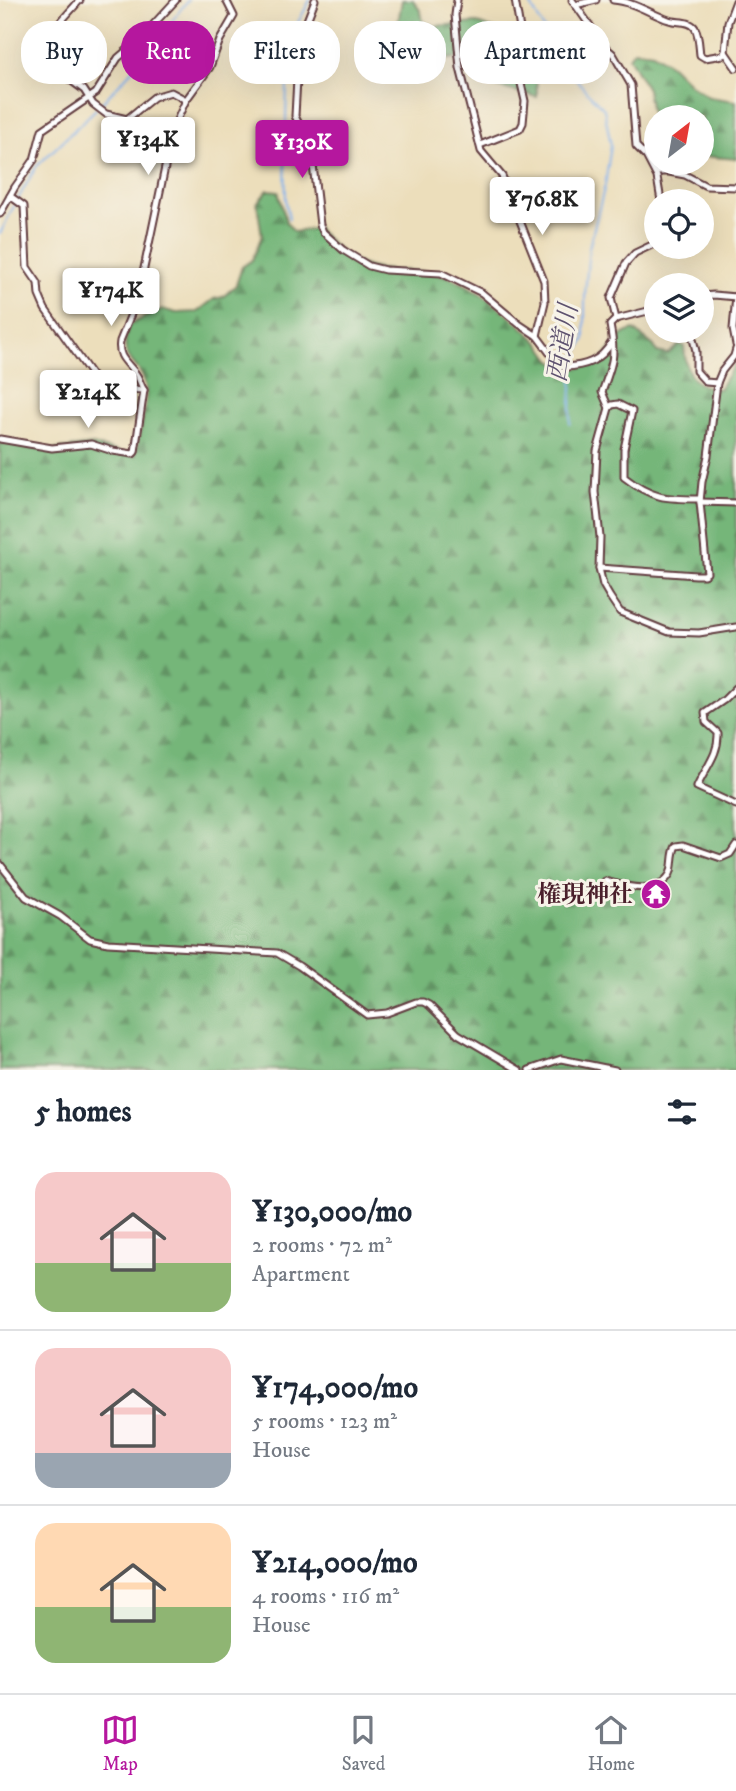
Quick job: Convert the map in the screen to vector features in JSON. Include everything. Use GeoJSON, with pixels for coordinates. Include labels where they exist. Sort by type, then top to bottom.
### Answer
{"type":"FeatureCollection","features":[{"type":"Feature","properties":{"kind":"street"},"geometry":{"type":"LineString","coordinates":[[79,0],[47,37],[33,47],[43,60],[84,90],[101,112],[127,119],[154,97],[163,94],[171,93],[186,100]]}},
{"type":"Feature","properties":{"kind":"street"},"geometry":{"type":"LineString","coordinates":[[0,214],[34,160],[42,131],[96,93],[118,58],[139,40],[176,0]]}},
{"type":"Feature","properties":{"kind":"street"},"geometry":{"type":"LineString","coordinates":[[144,390],[140,387],[138,376],[122,358],[119,349],[138,297],[173,129],[186,100],[210,67],[219,40],[234,16],[226,0]]}},
{"type":"Feature","properties":{"kind":"street"},"geometry":{"type":"LineString","coordinates":[[315,0],[299,41],[295,116],[311,148],[323,232],[343,250],[369,266],[386,270],[417,270],[454,278],[493,300],[537,337],[558,364],[568,368],[598,359],[611,343]]}},
{"type":"Feature","properties":{"kind":"street"},"geometry":{"type":"LineString","coordinates":[[456,0],[460,68],[481,151],[502,176],[544,281],[545,302],[537,337]]}},
{"type":"Feature","properties":{"kind":"street"},"geometry":{"type":"LineString","coordinates":[[480,145],[520,129],[523,123],[525,100],[515,51],[520,29],[515,0]]}},
{"type":"Feature","properties":{"kind":"street"},"geometry":{"type":"LineString","coordinates":[[573,2],[596,0]]}},
{"type":"Feature","properties":{"kind":"street"},"geometry":{"type":"LineString","coordinates":[[613,0],[626,2],[672,21],[692,26],[696,29],[702,57],[723,55],[725,52]]}},
{"type":"Feature","properties":{"kind":"street"},"geometry":{"type":"LineString","coordinates":[[736,1],[728,22],[725,52],[736,68]]}},
{"type":"Feature","properties":{"kind":"street"},"geometry":{"type":"LineString","coordinates":[[573,2],[605,47],[614,54],[631,85],[636,146],[644,154]]}},
{"type":"Feature","properties":{"kind":"street"},"geometry":{"type":"LineString","coordinates":[[685,175],[706,186],[736,187]]}},
{"type":"Feature","properties":{"kind":"street"},"geometry":{"type":"LineString","coordinates":[[12,197],[24,206],[27,267],[38,283],[39,295],[45,309],[96,381],[112,389],[144,390]]}},
{"type":"Feature","properties":{"kind":"street"},"geometry":{"type":"LineString","coordinates":[[616,319],[611,299],[626,262],[644,249]]}},
{"type":"Feature","properties":{"kind":"street"},"geometry":{"type":"LineString","coordinates":[[599,568],[705,575],[708,569],[700,501],[717,383],[722,371],[734,356],[736,347],[733,329],[736,297],[714,295]]}},
{"type":"Feature","properties":{"kind":"street"},"geometry":{"type":"LineString","coordinates":[[609,408],[602,392],[614,361],[610,325],[616,319],[644,312]]}},
{"type":"Feature","properties":{"kind":"street"},"geometry":{"type":"LineString","coordinates":[[694,343],[696,371],[706,382],[717,383]]}},
{"type":"Feature","properties":{"kind":"street"},"geometry":{"type":"LineString","coordinates":[[0,439],[52,448],[91,444],[134,454],[144,390]]}},
{"type":"Feature","properties":{"kind":"street"},"geometry":{"type":"LineString","coordinates":[[736,503],[662,499],[652,496],[624,477],[624,449],[632,411],[618,404],[609,408],[597,450],[595,492],[600,537],[599,568],[603,585],[618,609],[669,632],[682,634],[736,627]]}},
{"type":"Feature","properties":{"kind":"street"},"geometry":{"type":"LineString","coordinates":[[736,688],[724,700],[709,708],[705,715],[706,722],[718,733],[718,744],[715,755],[696,787],[736,805]]}},
{"type":"Feature","properties":{"kind":"street"},"geometry":{"type":"LineString","coordinates":[[605,881],[629,887],[646,887],[660,883],[668,876],[676,846],[683,845],[721,859],[730,854],[736,845]]}},
{"type":"Feature","properties":{"kind":"street"},"geometry":{"type":"LineString","coordinates":[[0,864],[26,897],[60,916],[90,939],[132,945],[277,953],[367,1014],[387,1013],[416,1002],[424,1002],[458,1034],[519,1070]]}},
{"type":"Feature","properties":{"kind":"street"},"geometry":{"type":"LineString","coordinates":[[529,1070],[561,1059],[615,1070]]}},
{"type":"Feature","properties":{"kind":"green space"},"geometry":{"type":"Polygon","coordinates":[[[402,0],[413,0],[421,12],[423,21],[398,21],[402,0]]]}},
{"type":"Feature","properties":{"kind":"green space"},"geometry":{"type":"Polygon","coordinates":[[[460,24],[460,57],[446,60],[446,25],[460,24]]]}},
{"type":"Feature","properties":{"kind":"green space"},"geometry":{"type":"Polygon","coordinates":[[[634,50],[653,53],[709,97],[736,101],[736,159],[714,157],[714,105],[650,105],[647,89],[629,57],[634,50]]]}},
{"type":"Feature","properties":{"kind":"green space"},"geometry":{"type":"Polygon","coordinates":[[[486,84],[537,84],[537,97],[486,84]]]}},
{"type":"Feature","properties":{"kind":"green space"},"geometry":{"type":"Polygon","coordinates":[[[268,190],[278,191],[286,222],[294,232],[318,228],[336,247],[363,265],[376,269],[431,272],[458,281],[510,316],[540,344],[554,363],[562,367],[580,368],[598,361],[620,337],[634,330],[644,338],[644,343],[650,343],[657,352],[668,354],[679,345],[684,346],[688,371],[702,385],[719,389],[736,362],[736,1070],[0,1070],[0,443],[51,450],[93,445],[135,456],[146,390],[144,379],[126,348],[129,325],[162,309],[176,313],[197,312],[214,299],[223,297],[236,285],[242,267],[252,260],[262,236],[257,203],[268,190]]]}},
{"type":"Feature","properties":{"kind":"waterway"},"geometry":{"type":"LineString","coordinates":[[100,105],[145,56],[188,0]]}},
{"type":"Feature","properties":{"kind":"waterway"},"geometry":{"type":"LineString","coordinates":[[289,219],[285,157],[288,45],[310,0]]}},
{"type":"Feature","properties":{"kind":"waterway","name":"西道川"},"geometry":{"type":"LineString","coordinates":[[528,0],[561,60],[604,109],[611,145],[605,185],[589,248],[585,339],[574,364]]}},
{"type":"Feature","properties":{"kind":"waterway"},"geometry":{"type":"LineString","coordinates":[[18,199],[36,167],[96,109]]}},
{"type":"Feature","properties":{"kind":"waterway"},"geometry":{"type":"LineString","coordinates":[[0,234],[15,204]]}},
{"type":"Feature","properties":{"kind":"waterway","name":"西道川"},"geometry":{"type":"LineString","coordinates":[[570,424],[573,369]]}},
{"type":"Feature","properties":{"kind":"place","name":"権現神社"},"geometry":{"type":"Point","coordinates":[656,894]}}]}
